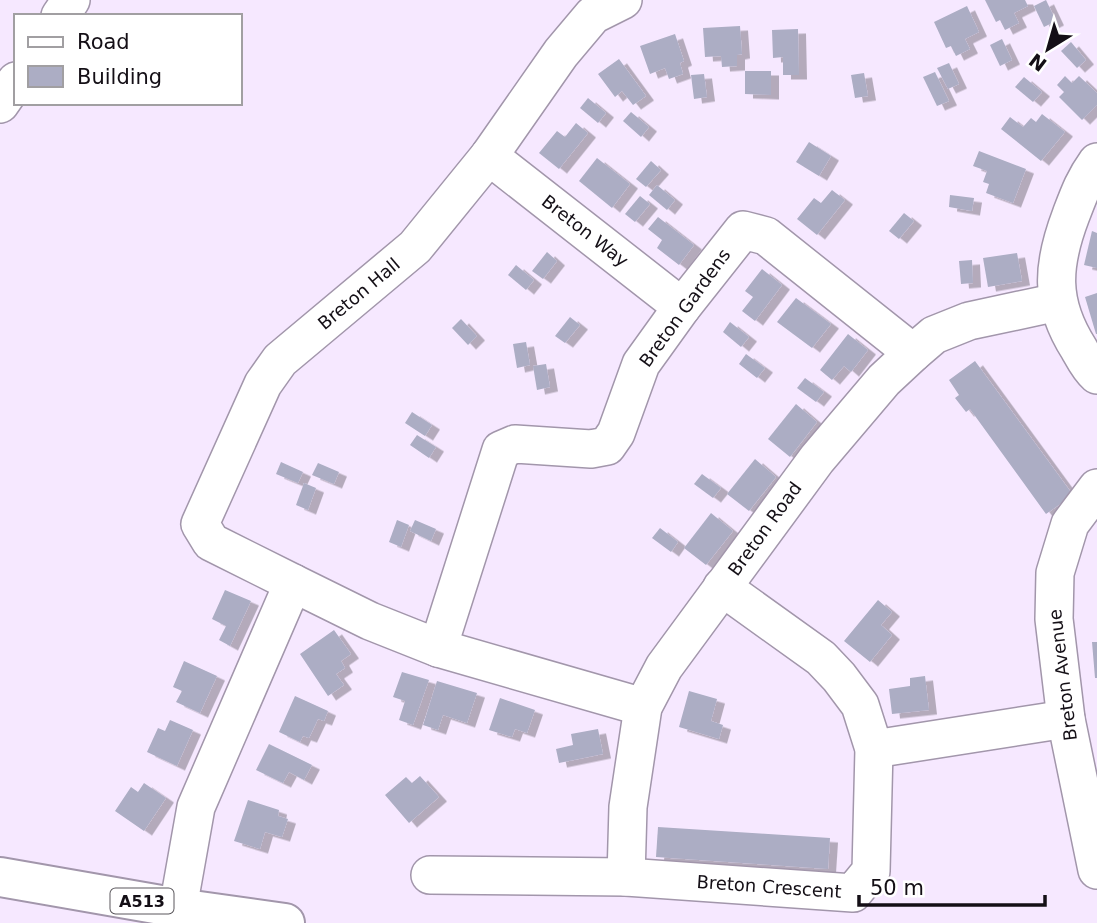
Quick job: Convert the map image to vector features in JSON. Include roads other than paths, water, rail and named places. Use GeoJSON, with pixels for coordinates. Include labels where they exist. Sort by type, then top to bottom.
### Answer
{"type":"FeatureCollection","features":[{"type":"Feature","properties":{"kind":"main road","name":"A513"},"geometry":{"type":"LineString","coordinates":[[0,877],[178,908],[285,923]]}},
{"type":"Feature","properties":{"kind":"street","name":"Breton Hall"},"geometry":{"type":"LineString","coordinates":[[623,0],[593,16],[561,53],[489,156],[415,247],[280,360],[263,384],[200,524],[211,542],[370,621],[438,648],[643,707]]}},
{"type":"Feature","properties":{"kind":"street"},"geometry":{"type":"LineString","coordinates":[[0,104],[14,84]]}},
{"type":"Feature","properties":{"kind":"street","name":"Breton Way"},"geometry":{"type":"LineString","coordinates":[[489,156],[682,307]]}},
{"type":"Feature","properties":{"kind":"street"},"geometry":{"type":"LineString","coordinates":[[1097,162],[1084,180],[1061,242],[1056,272],[1058,302],[1071,337],[1097,375]]}},
{"type":"Feature","properties":{"kind":"street","name":"Breton Gardens"},"geometry":{"type":"LineString","coordinates":[[438,648],[500,450],[515,444],[591,449],[607,446],[616,432],[641,363],[743,230],[766,236],[913,353]]}},
{"type":"Feature","properties":{"kind":"street","name":"Breton Road"},"geometry":{"type":"LineString","coordinates":[[625,877],[628,807],[643,707],[664,667],[817,459],[884,380],[934,335],[969,321],[1058,302]]}},
{"type":"Feature","properties":{"kind":"street","name":"Breton Avenue"},"geometry":{"type":"LineString","coordinates":[[1097,488],[1070,524],[1055,573],[1054,620],[1066,719],[1097,870]]}},
{"type":"Feature","properties":{"kind":"street"},"geometry":{"type":"LineString","coordinates":[[178,908],[196,807],[293,583]]}},
{"type":"Feature","properties":{"kind":"street","name":"Breton Crescent"},"geometry":{"type":"LineString","coordinates":[[436,866],[853,893],[872,871],[874,750],[860,705],[821,657],[722,587]]}},
{"type":"Feature","properties":{"kind":"street"},"geometry":{"type":"LineString","coordinates":[[874,750],[1066,719]]}}]}
